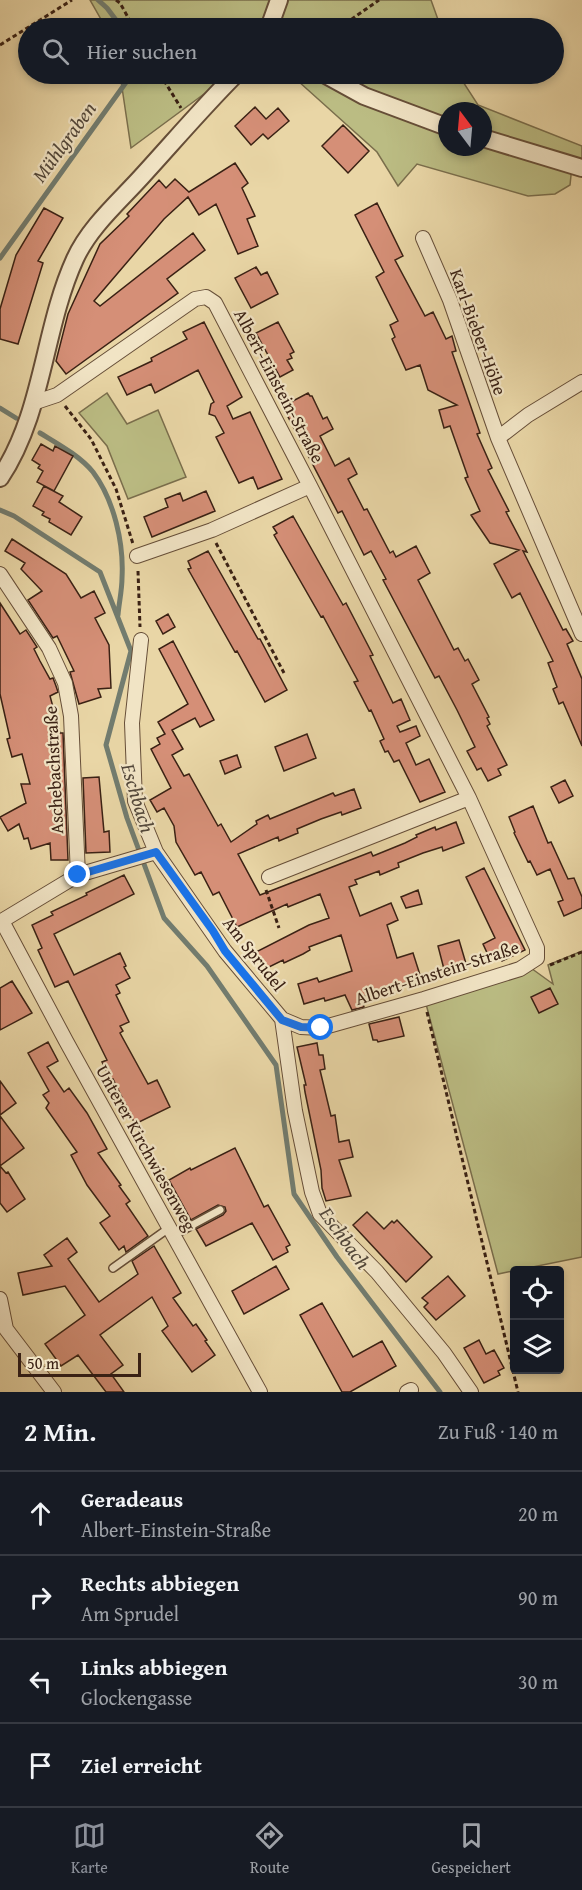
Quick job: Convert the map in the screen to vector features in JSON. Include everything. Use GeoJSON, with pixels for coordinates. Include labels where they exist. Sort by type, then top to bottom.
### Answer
{"type":"FeatureCollection","features":[{"type":"Feature","properties":{"kind":"street"},"geometry":{"type":"LineString","coordinates":[[273,18],[279,0]]}},
{"type":"Feature","properties":{"kind":"street"},"geometry":{"type":"LineString","coordinates":[[1,475],[20,444],[58,305],[76,257],[95,228],[189,122],[226,84]]}},
{"type":"Feature","properties":{"kind":"street"},"geometry":{"type":"LineString","coordinates":[[342,84],[364,96],[438,124]]}},
{"type":"Feature","properties":{"kind":"street"},"geometry":{"type":"LineString","coordinates":[[492,141],[582,168]]}},
{"type":"Feature","properties":{"kind":"street","name":"Karl-Bieber-Höhe"},"geometry":{"type":"LineString","coordinates":[[423,238],[450,300],[498,438],[582,634]]}},
{"type":"Feature","properties":{"kind":"street","name":"Albert-Einstein-Straße"},"geometry":{"type":"LineString","coordinates":[[33,403],[57,395],[195,298],[206,297],[215,303],[469,798],[537,948],[537,958],[520,969],[424,999],[321,1028],[301,1027],[282,1020]]}},
{"type":"Feature","properties":{"kind":"street"},"geometry":{"type":"LineString","coordinates":[[498,438],[528,415],[582,382]]}},
{"type":"Feature","properties":{"kind":"street","name":"Albert-Einstein-Straße"},"geometry":{"type":"LineString","coordinates":[[137,556],[212,530],[310,486]]}},
{"type":"Feature","properties":{"kind":"street","name":"Aschebachstraße"},"geometry":{"type":"LineString","coordinates":[[0,574],[49,648],[65,683],[71,716],[78,875]]}},
{"type":"Feature","properties":{"kind":"street","name":"Am Sprudel"},"geometry":{"type":"LineString","coordinates":[[141,640],[132,723],[135,801],[156,852],[225,951],[282,1020],[296,1111],[312,1192],[320,1214],[377,1272],[444,1353],[471,1392]]}},
{"type":"Feature","properties":{"kind":"street"},"geometry":{"type":"LineString","coordinates":[[269,877],[469,798]]}},
{"type":"Feature","properties":{"kind":"street"},"geometry":{"type":"LineString","coordinates":[[1,921],[78,875],[156,852]]}},
{"type":"Feature","properties":{"kind":"street","name":"Unterer Kirchwiesenweg"},"geometry":{"type":"LineString","coordinates":[[1,921],[260,1392]]}},
{"type":"Feature","properties":{"kind":"street"},"geometry":{"type":"LineString","coordinates":[[0,1299],[3,1330],[54,1392]]}},
{"type":"Feature","properties":{"kind":"lane"},"geometry":{"type":"LineString","coordinates":[[112,1268],[172,1231],[220,1210]]}},
{"type":"Feature","properties":{"kind":"path"},"geometry":{"type":"LineString","coordinates":[[43,18],[72,0]]}},
{"type":"Feature","properties":{"kind":"path"},"geometry":{"type":"LineString","coordinates":[[116,0],[128,18]]}},
{"type":"Feature","properties":{"kind":"path"},"geometry":{"type":"LineString","coordinates":[[353,18],[378,0]]}},
{"type":"Feature","properties":{"kind":"path"},"geometry":{"type":"LineString","coordinates":[[0,45],[18,34]]}},
{"type":"Feature","properties":{"kind":"path"},"geometry":{"type":"LineString","coordinates":[[166,84],[189,122]]}},
{"type":"Feature","properties":{"kind":"path"},"geometry":{"type":"LineString","coordinates":[[57,395],[91,439],[116,489],[137,556],[141,640]]}},
{"type":"Feature","properties":{"kind":"path"},"geometry":{"type":"LineString","coordinates":[[212,530],[216,546],[284,673]]}},
{"type":"Feature","properties":{"kind":"path"},"geometry":{"type":"LineString","coordinates":[[269,877],[265,888],[279,928]]}},
{"type":"Feature","properties":{"kind":"path"},"geometry":{"type":"LineString","coordinates":[[537,958],[551,965],[582,952]]}},
{"type":"Feature","properties":{"kind":"path"},"geometry":{"type":"LineString","coordinates":[[424,999],[518,1392]]}},
{"type":"Feature","properties":{"kind":"green space"},"geometry":{"type":"Polygon","coordinates":[[[90,0],[431,0],[437,18],[100,18],[90,0]]]}},
{"type":"Feature","properties":{"kind":"green space"},"geometry":{"type":"Polygon","coordinates":[[[121,84],[217,84],[131,148],[121,84]]]}},
{"type":"Feature","properties":{"kind":"green space"},"geometry":{"type":"Polygon","coordinates":[[[301,84],[464,84],[476,102],[438,102],[438,156],[492,156],[492,111],[582,146],[582,168],[572,166],[570,185],[555,194],[528,196],[417,164],[398,186],[377,152],[301,84]]]}},
{"type":"Feature","properties":{"kind":"green space"},"geometry":{"type":"Polygon","coordinates":[[[107,393],[127,424],[158,410],[186,477],[128,499],[107,446],[79,413],[107,393]]]}},
{"type":"Feature","properties":{"kind":"green space"},"geometry":{"type":"Polygon","coordinates":[[[582,951],[582,1257],[538,1266],[510,1266],[510,1272],[498,1274],[426,1004],[524,963],[553,984],[548,965],[582,951]]]}},
{"type":"Feature","properties":{"kind":"building"},"geometry":{"type":"Polygon","coordinates":[[[255,107],[266,119],[278,108],[289,121],[268,139],[263,134],[251,145],[235,126],[255,107]]]}},
{"type":"Feature","properties":{"kind":"building"},"geometry":{"type":"Polygon","coordinates":[[[343,125],[369,151],[348,173],[322,146],[343,125]]]}},
{"type":"Feature","properties":{"kind":"building"},"geometry":{"type":"Polygon","coordinates":[[[235,163],[248,183],[242,188],[255,216],[247,219],[258,246],[238,254],[216,204],[199,215],[188,197],[164,219],[94,301],[100,306],[193,233],[205,250],[167,279],[178,293],[66,374],[56,361],[68,314],[100,244],[129,216],[127,214],[159,180],[166,188],[175,179],[189,192],[235,163]]]}},
{"type":"Feature","properties":{"kind":"building"},"geometry":{"type":"Polygon","coordinates":[[[377,203],[403,256],[395,260],[425,316],[433,312],[446,339],[452,336],[456,351],[452,352],[480,433],[477,434],[492,468],[488,470],[527,552],[523,551],[563,630],[566,629],[573,641],[567,644],[582,679],[582,746],[563,702],[559,704],[553,689],[557,687],[548,663],[553,661],[520,593],[512,598],[494,564],[519,550],[490,543],[471,515],[480,511],[465,478],[468,477],[450,426],[444,428],[439,410],[457,405],[428,390],[420,365],[406,370],[392,339],[395,337],[390,325],[398,321],[376,277],[384,272],[355,215],[377,203]]]}},
{"type":"Feature","properties":{"kind":"building"},"geometry":{"type":"Polygon","coordinates":[[[44,208],[63,218],[38,261],[43,263],[18,344],[0,339],[0,309],[16,255],[44,208]]]}},
{"type":"Feature","properties":{"kind":"building"},"geometry":{"type":"Polygon","coordinates":[[[256,267],[261,275],[267,272],[278,294],[251,308],[235,278],[256,267]]]}},
{"type":"Feature","properties":{"kind":"building"},"geometry":{"type":"Polygon","coordinates":[[[204,322],[242,397],[227,406],[233,419],[250,412],[282,479],[258,489],[253,477],[239,483],[216,437],[224,433],[215,416],[209,414],[211,404],[214,402],[198,370],[155,393],[151,384],[127,395],[118,377],[152,361],[151,358],[187,339],[183,332],[204,322]]]}},
{"type":"Feature","properties":{"kind":"building"},"geometry":{"type":"Polygon","coordinates":[[[278,322],[294,352],[290,354],[292,358],[287,360],[293,370],[280,377],[256,333],[278,322]]]}},
{"type":"Feature","properties":{"kind":"building"},"geometry":{"type":"Polygon","coordinates":[[[308,393],[312,396],[323,419],[327,417],[333,429],[320,436],[335,466],[349,458],[357,474],[348,479],[390,553],[393,551],[396,557],[416,546],[430,573],[418,580],[454,650],[458,648],[465,661],[468,659],[479,680],[472,684],[489,717],[487,718],[490,724],[487,726],[507,765],[498,769],[501,775],[488,781],[481,768],[477,770],[467,751],[475,747],[439,676],[435,678],[383,580],[386,579],[371,551],[364,555],[342,511],[338,513],[284,409],[291,406],[289,403],[308,393]]]}},
{"type":"Feature","properties":{"kind":"building"},"geometry":{"type":"Polygon","coordinates":[[[41,444],[53,451],[55,446],[73,456],[54,491],[37,482],[43,471],[38,468],[40,465],[32,460],[41,444]]]}},
{"type":"Feature","properties":{"kind":"building"},"geometry":{"type":"Polygon","coordinates":[[[44,486],[63,496],[59,502],[82,517],[71,535],[49,522],[50,519],[42,515],[44,512],[33,506],[44,486]]]}},
{"type":"Feature","properties":{"kind":"building"},"geometry":{"type":"Polygon","coordinates":[[[206,491],[215,511],[152,537],[144,517],[168,507],[165,499],[180,493],[183,501],[206,491]]]}},
{"type":"Feature","properties":{"kind":"building"},"geometry":{"type":"Polygon","coordinates":[[[293,516],[343,605],[346,603],[373,655],[370,656],[393,703],[401,699],[410,720],[397,726],[400,732],[416,726],[420,736],[406,743],[416,765],[429,759],[445,792],[420,802],[399,760],[394,762],[388,751],[385,752],[380,741],[384,739],[371,710],[369,711],[354,682],[358,681],[323,616],[321,617],[274,535],[277,533],[273,527],[293,516]]]}},
{"type":"Feature","properties":{"kind":"building"},"geometry":{"type":"Polygon","coordinates":[[[12,539],[66,574],[81,598],[94,591],[105,613],[95,618],[109,645],[111,688],[98,689],[101,697],[79,704],[70,672],[74,671],[57,636],[53,638],[28,600],[42,591],[21,569],[25,563],[5,551],[12,539]]]}},
{"type":"Feature","properties":{"kind":"building"},"geometry":{"type":"Polygon","coordinates":[[[208,551],[287,690],[265,702],[188,569],[191,568],[188,561],[208,551]]]}},
{"type":"Feature","properties":{"kind":"building"},"geometry":{"type":"Polygon","coordinates":[[[0,603],[20,634],[26,630],[37,647],[34,649],[50,679],[53,678],[58,692],[50,696],[60,733],[63,733],[68,860],[51,860],[50,843],[31,849],[28,838],[24,839],[19,824],[8,831],[0,817],[26,803],[21,784],[30,784],[22,754],[12,757],[7,739],[10,738],[0,694],[0,603]]]}},
{"type":"Feature","properties":{"kind":"building"},"geometry":{"type":"Polygon","coordinates":[[[168,614],[175,627],[163,634],[156,621],[168,614]]]}},
{"type":"Feature","properties":{"kind":"building"},"geometry":{"type":"Polygon","coordinates":[[[173,641],[214,720],[200,727],[195,718],[172,730],[183,749],[172,755],[184,776],[189,774],[218,826],[221,824],[231,842],[257,824],[256,821],[268,815],[270,819],[333,793],[335,796],[354,789],[361,808],[321,819],[297,829],[298,833],[279,841],[278,837],[238,854],[260,895],[371,852],[373,856],[435,827],[436,830],[456,822],[464,843],[443,851],[442,847],[423,853],[398,863],[399,867],[380,875],[379,871],[355,880],[357,884],[349,887],[360,916],[391,903],[398,920],[387,925],[397,958],[413,953],[421,978],[361,997],[364,1007],[352,1010],[345,995],[304,1004],[298,984],[317,978],[319,982],[352,971],[341,935],[309,947],[310,950],[284,963],[283,960],[265,969],[256,952],[309,925],[329,918],[320,894],[288,907],[287,904],[237,927],[219,892],[213,895],[201,872],[195,875],[176,842],[174,826],[164,808],[157,812],[150,800],[171,788],[151,749],[160,744],[157,738],[165,734],[158,722],[188,704],[159,649],[173,641]]]}},
{"type":"Feature","properties":{"kind":"building"},"geometry":{"type":"Polygon","coordinates":[[[307,734],[316,758],[284,771],[275,747],[307,734]]]}},
{"type":"Feature","properties":{"kind":"building"},"geometry":{"type":"Polygon","coordinates":[[[237,755],[241,767],[225,774],[220,761],[237,755]]]}},
{"type":"Feature","properties":{"kind":"building"},"geometry":{"type":"Polygon","coordinates":[[[99,777],[104,832],[109,831],[110,852],[86,853],[83,778],[99,777]]]}},
{"type":"Feature","properties":{"kind":"building"},"geometry":{"type":"Polygon","coordinates":[[[565,780],[573,796],[559,803],[551,787],[565,780]]]}},
{"type":"Feature","properties":{"kind":"building"},"geometry":{"type":"Polygon","coordinates":[[[533,806],[548,843],[551,842],[568,879],[574,878],[582,897],[582,908],[564,916],[558,902],[563,900],[550,869],[537,875],[514,833],[509,817],[533,806]]]}},
{"type":"Feature","properties":{"kind":"building"},"geometry":{"type":"Polygon","coordinates":[[[484,868],[525,950],[502,961],[498,953],[489,957],[483,944],[495,938],[466,877],[484,868]]]}},
{"type":"Feature","properties":{"kind":"building"},"geometry":{"type":"Polygon","coordinates":[[[124,875],[134,894],[54,934],[74,975],[120,953],[126,966],[124,967],[130,978],[116,985],[120,993],[116,995],[129,1022],[120,1026],[123,1031],[120,1033],[148,1084],[157,1080],[170,1107],[135,1124],[102,1062],[107,1060],[68,981],[55,987],[38,950],[42,948],[32,925],[53,915],[51,912],[124,875]]]}},
{"type":"Feature","properties":{"kind":"building"},"geometry":{"type":"Polygon","coordinates":[[[418,890],[422,904],[406,908],[401,897],[418,890]]]}},
{"type":"Feature","properties":{"kind":"building"},"geometry":{"type":"Polygon","coordinates":[[[459,940],[467,967],[445,973],[438,946],[459,940]]]}},
{"type":"Feature","properties":{"kind":"building"},"geometry":{"type":"Polygon","coordinates":[[[12,981],[32,1013],[0,1030],[0,988],[12,981]]]}},
{"type":"Feature","properties":{"kind":"building"},"geometry":{"type":"Polygon","coordinates":[[[550,988],[558,1004],[539,1013],[531,997],[550,988]]]}},
{"type":"Feature","properties":{"kind":"building"},"geometry":{"type":"Polygon","coordinates":[[[399,1017],[404,1036],[378,1042],[373,1040],[369,1024],[399,1017]]]}},
{"type":"Feature","properties":{"kind":"building"},"geometry":{"type":"Polygon","coordinates":[[[48,1042],[58,1061],[47,1067],[64,1092],[69,1088],[87,1113],[107,1149],[98,1153],[121,1185],[119,1186],[130,1201],[126,1204],[148,1236],[126,1252],[124,1246],[119,1250],[100,1223],[110,1216],[87,1185],[71,1155],[77,1152],[46,1108],[49,1103],[43,1095],[49,1091],[28,1053],[48,1042]]]}},
{"type":"Feature","properties":{"kind":"building"},"geometry":{"type":"Polygon","coordinates":[[[317,1043],[319,1055],[323,1055],[325,1069],[320,1070],[331,1116],[335,1115],[339,1142],[349,1140],[353,1157],[339,1160],[351,1196],[326,1201],[305,1092],[304,1085],[306,1085],[297,1047],[317,1043]]]}},
{"type":"Feature","properties":{"kind":"building"},"geometry":{"type":"Polygon","coordinates":[[[0,1081],[16,1103],[0,1115],[0,1081]]]}},
{"type":"Feature","properties":{"kind":"building"},"geometry":{"type":"Polygon","coordinates":[[[0,1116],[24,1148],[0,1166],[0,1116]]]}},
{"type":"Feature","properties":{"kind":"building"},"geometry":{"type":"Polygon","coordinates":[[[235,1148],[264,1207],[268,1205],[290,1245],[286,1247],[288,1252],[273,1260],[252,1223],[206,1246],[196,1229],[223,1215],[226,1211],[225,1207],[218,1205],[191,1220],[169,1180],[235,1148]]]}},
{"type":"Feature","properties":{"kind":"building"},"geometry":{"type":"Polygon","coordinates":[[[0,1166],[6,1173],[8,1172],[25,1199],[7,1212],[0,1203],[0,1166]]]}},
{"type":"Feature","properties":{"kind":"building"},"geometry":{"type":"Polygon","coordinates":[[[367,1212],[384,1229],[392,1221],[394,1223],[397,1220],[432,1257],[406,1282],[353,1225],[367,1212]]]}},
{"type":"Feature","properties":{"kind":"building"},"geometry":{"type":"Polygon","coordinates":[[[67,1238],[77,1252],[68,1259],[99,1302],[138,1274],[132,1261],[154,1246],[181,1293],[173,1298],[193,1326],[196,1324],[215,1355],[192,1372],[162,1331],[168,1326],[152,1297],[100,1335],[123,1365],[111,1374],[124,1392],[106,1392],[78,1355],[61,1366],[45,1344],[85,1315],[65,1286],[23,1295],[18,1273],[52,1266],[44,1255],[67,1238]]]}},
{"type":"Feature","properties":{"kind":"building"},"geometry":{"type":"Polygon","coordinates":[[[276,1266],[289,1289],[244,1314],[232,1291],[276,1266]]]}},
{"type":"Feature","properties":{"kind":"building"},"geometry":{"type":"Polygon","coordinates":[[[448,1276],[465,1296],[436,1320],[424,1307],[428,1303],[422,1298],[448,1276]]]}},
{"type":"Feature","properties":{"kind":"building"},"geometry":{"type":"Polygon","coordinates":[[[322,1303],[353,1357],[382,1341],[396,1366],[350,1392],[342,1392],[300,1315],[322,1303]]]}},
{"type":"Feature","properties":{"kind":"building"},"geometry":{"type":"Polygon","coordinates":[[[479,1340],[486,1354],[494,1350],[504,1368],[498,1371],[500,1375],[484,1383],[464,1348],[479,1340]]]}},
{"type":"Feature","properties":{"kind":"waterway","name":"Mühlgraben"},"geometry":{"type":"LineString","coordinates":[[98,0],[114,18]]}},
{"type":"Feature","properties":{"kind":"waterway","name":"Mühlgraben"},"geometry":{"type":"LineString","coordinates":[[0,258],[125,84]]}},
{"type":"Feature","properties":{"kind":"waterway","name":"Mühlgraben"},"geometry":{"type":"LineString","coordinates":[[0,408],[16,418]]}},
{"type":"Feature","properties":{"kind":"waterway","name":"Mühlgraben"},"geometry":{"type":"LineString","coordinates":[[40,433],[88,466],[107,495],[116,522],[121,551],[122,583],[118,615]]}},
{"type":"Feature","properties":{"kind":"waterway","name":"Eschbach"},"geometry":{"type":"LineString","coordinates":[[0,510],[14,516],[100,572],[131,651],[106,745],[127,818],[164,918],[207,966],[276,1065],[294,1194],[337,1257],[440,1392]]}},
{"type":"Feature","properties":{"kind":"route"},"geometry":{"type":"LineString","coordinates":[[78,875],[156,852],[225,951],[282,1020],[301,1027],[321,1028]]}}]}
